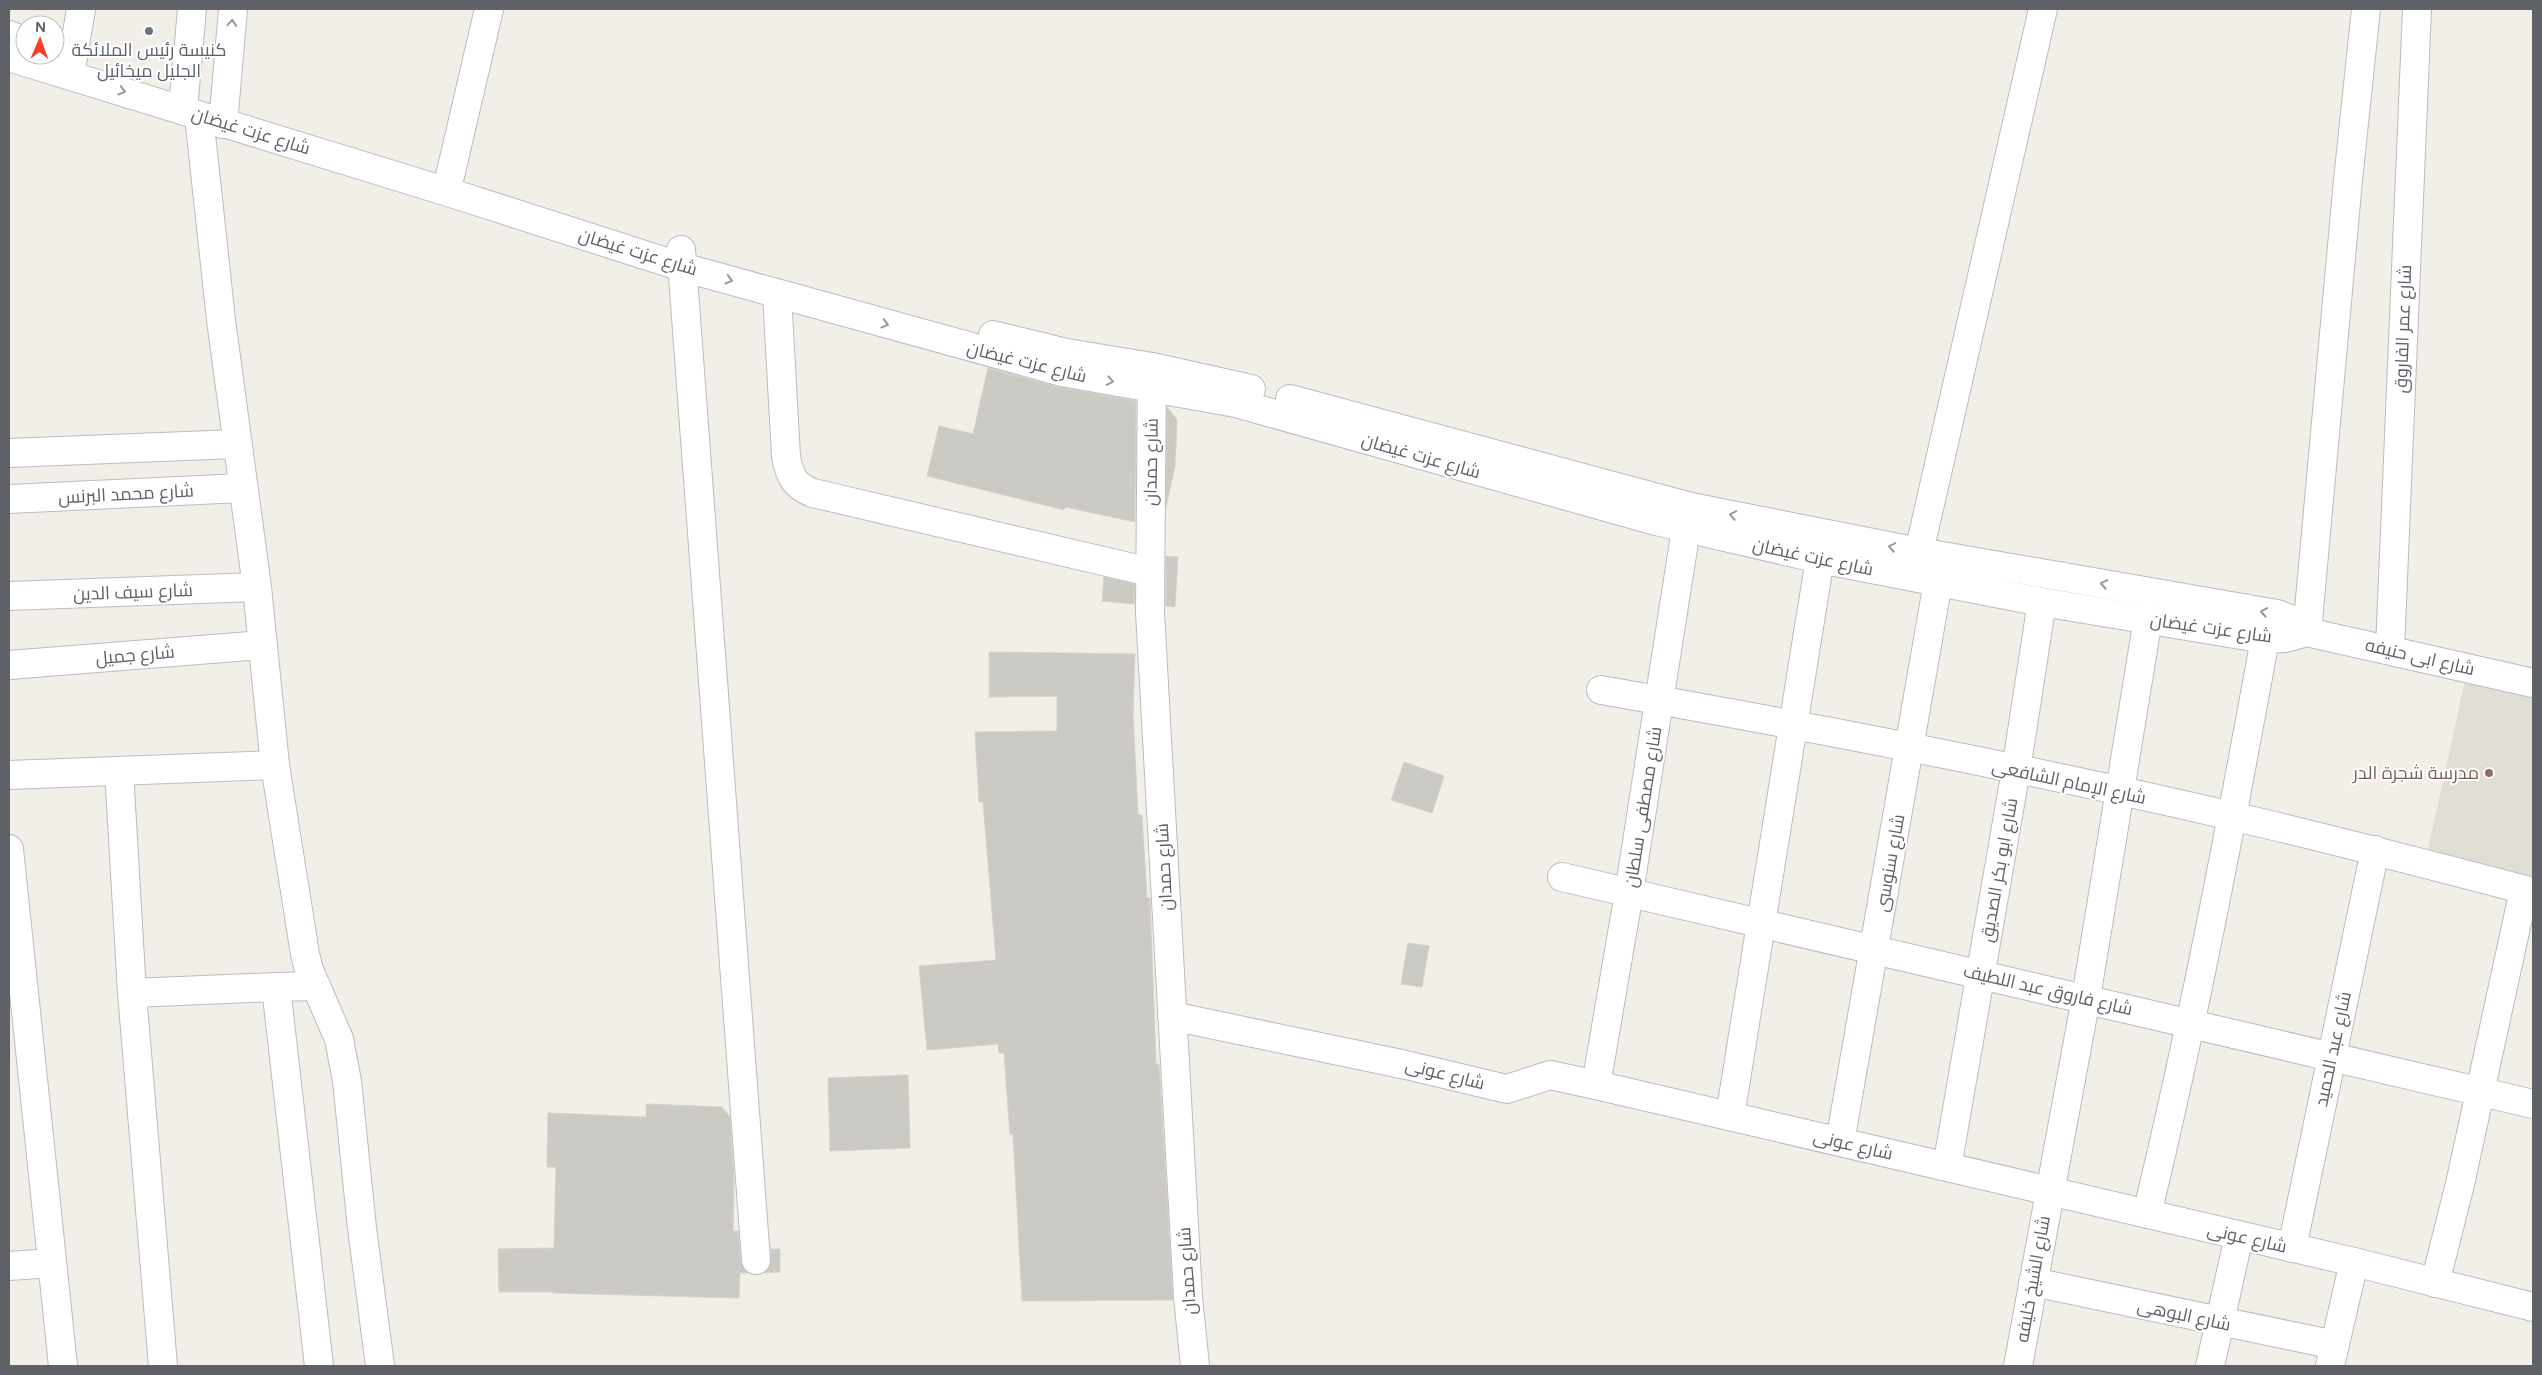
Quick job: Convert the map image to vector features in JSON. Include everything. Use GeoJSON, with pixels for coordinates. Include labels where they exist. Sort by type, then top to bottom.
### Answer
{"type":"FeatureCollection","features":[{"type":"Feature","properties":{"kind":"street"},"geometry":{"type":"LineString","coordinates":[[66,60],[81,9]]}},
{"type":"Feature","properties":{"kind":"street"},"geometry":{"type":"LineString","coordinates":[[192,9],[236,444],[257,587],[275,765],[299,923],[307,962],[339,1039],[347,1081],[380,1366]]}},
{"type":"Feature","properties":{"kind":"street"},"geometry":{"type":"LineString","coordinates":[[203,110],[233,9]]}},
{"type":"Feature","properties":{"kind":"street"},"geometry":{"type":"LineString","coordinates":[[450,176],[489,9]]}},
{"type":"Feature","properties":{"kind":"street"},"geometry":{"type":"LineString","coordinates":[[1919,552],[2044,9]]}},
{"type":"Feature","properties":{"kind":"street"},"geometry":{"type":"LineString","coordinates":[[2307,632],[2348,180],[2366,9]]}},
{"type":"Feature","properties":{"kind":"street","name":"شارع عمر الفاروق"},"geometry":{"type":"LineString","coordinates":[[2390,649],[2417,9]]}},
{"type":"Feature","properties":{"kind":"street","name":"شارع عزت غيضان"},"geometry":{"type":"LineString","coordinates":[[9,57],[66,60],[203,110],[448,192],[682,257],[1067,353],[1531,488],[1686,529],[1820,559],[2042,602],[2148,620],[2265,639],[2285,638],[2307,632]]}},
{"type":"Feature","properties":{"kind":"street","name":"شارع عزت غيضان"},"geometry":{"type":"LineString","coordinates":[[203,110],[450,176],[682,257],[777,294],[1053,370],[1152,378],[1212,379],[1661,500],[1919,552],[2277,614],[2296,622],[2307,632]]}},
{"type":"Feature","properties":{"kind":"street"},"geometry":{"type":"LineString","coordinates":[[682,257],[756,1260]]}},
{"type":"Feature","properties":{"kind":"street"},"geometry":{"type":"LineString","coordinates":[[777,294],[786,457],[790,473],[796,485],[813,493],[1150,572]]}},
{"type":"Feature","properties":{"kind":"street","name":"شارع حمدان"},"geometry":{"type":"LineString","coordinates":[[1152,378],[1150,632],[1188,1297],[1195,1366]]}},
{"type":"Feature","properties":{"kind":"street"},"geometry":{"type":"LineString","coordinates":[[9,453],[236,444]]}},
{"type":"Feature","properties":{"kind":"street","name":"شارع محمد البرنس"},"geometry":{"type":"LineString","coordinates":[[9,499],[242,488]]}},
{"type":"Feature","properties":{"kind":"street","name":"شارع مصطفى سلطان"},"geometry":{"type":"LineString","coordinates":[[1596,1085],[1630,893],[1686,529]]}},
{"type":"Feature","properties":{"kind":"street"},"geometry":{"type":"LineString","coordinates":[[1730,1116],[1820,559]]}},
{"type":"Feature","properties":{"kind":"street","name":"شارع سنوسى"},"geometry":{"type":"LineString","coordinates":[[1840,1142],[1875,951],[1938,582]]}},
{"type":"Feature","properties":{"kind":"street","name":"شارع سيف الدين"},"geometry":{"type":"LineString","coordinates":[[9,596],[257,587]]}},
{"type":"Feature","properties":{"kind":"street","name":"شارع ابو بكر الصديق"},"geometry":{"type":"LineString","coordinates":[[1947,1167],[2016,770],[2042,602]]}},
{"type":"Feature","properties":{"kind":"street","name":"شارع الشيخ خليفه"},"geometry":{"type":"LineString","coordinates":[[2018,1366],[2122,792],[2148,620]]}},
{"type":"Feature","properties":{"kind":"street","name":"شارع ابى حنيفه"},"geometry":{"type":"LineString","coordinates":[[2307,632],[2390,649],[2533,683]]}},
{"type":"Feature","properties":{"kind":"street"},"geometry":{"type":"LineString","coordinates":[[2147,1214],[2190,1023],[2233,816],[2265,639]]}},
{"type":"Feature","properties":{"kind":"street","name":"شارع جميل"},"geometry":{"type":"LineString","coordinates":[[9,665],[262,645]]}},
{"type":"Feature","properties":{"kind":"street","name":"شارع الإمام الشافعى"},"geometry":{"type":"LineString","coordinates":[[1601,690],[1910,748],[2233,816],[2375,850],[2528,891]]}},
{"type":"Feature","properties":{"kind":"street"},"geometry":{"type":"LineString","coordinates":[[9,775],[275,765]]}},
{"type":"Feature","properties":{"kind":"street"},"geometry":{"type":"LineString","coordinates":[[119,771],[132,993],[162,1366]]}},
{"type":"Feature","properties":{"kind":"street"},"geometry":{"type":"LineString","coordinates":[[9,849],[63,1366]]}},
{"type":"Feature","properties":{"kind":"street","name":"شارع عبد الحميد"},"geometry":{"type":"LineString","coordinates":[[2292,1248],[2375,850]]}},
{"type":"Feature","properties":{"kind":"street","name":"شارع فاروق عبد اللطيف"},"geometry":{"type":"LineString","coordinates":[[1562,877],[2533,1104]]}},
{"type":"Feature","properties":{"kind":"street"},"geometry":{"type":"LineString","coordinates":[[2435,1283],[2460,1184],[2479,1090],[2528,891]]}},
{"type":"Feature","properties":{"kind":"street"},"geometry":{"type":"LineString","coordinates":[[132,993],[316,986]]}},
{"type":"Feature","properties":{"kind":"street"},"geometry":{"type":"LineString","coordinates":[[276,987],[319,1366]]}},
{"type":"Feature","properties":{"kind":"street","name":"شارع عونى"},"geometry":{"type":"LineString","coordinates":[[1172,1016],[1406,1065],[1507,1089],[1550,1075],[2354,1262],[2533,1307]]}},
{"type":"Feature","properties":{"kind":"street"},"geometry":{"type":"LineString","coordinates":[[2210,1366],[2239,1236]]}},
{"type":"Feature","properties":{"kind":"street"},"geometry":{"type":"LineString","coordinates":[[2332,1356],[2354,1262]]}},
{"type":"Feature","properties":{"kind":"street"},"geometry":{"type":"LineString","coordinates":[[9,1266],[52,1263]]}},
{"type":"Feature","properties":{"kind":"street","name":"شارع البوهى"},"geometry":{"type":"LineString","coordinates":[[2033,1282],[2220,1322],[2332,1356]]}},
{"type":"Feature","properties":{"kind":"shaded area","name":"مدرسة شجرة الدر"},"geometry":{"type":"Polygon","coordinates":[[[2467,672],[2533,687],[2533,888],[2426,858],[2467,672]]]}},
{"type":"Feature","properties":{"kind":"building"},"geometry":{"type":"Polygon","coordinates":[[[988,368],[1058,387],[1136,401],[1135,522],[1065,507],[1064,510],[927,476],[939,426],[973,434],[988,368]]]}},
{"type":"Feature","properties":{"kind":"building"},"geometry":{"type":"Polygon","coordinates":[[[1167,407],[1177,420],[1175,466],[1166,507],[1167,407]]]}},
{"type":"Feature","properties":{"kind":"building"},"geometry":{"type":"Polygon","coordinates":[[[1166,556],[1178,557],[1175,607],[1166,606],[1166,556]]]}},
{"type":"Feature","properties":{"kind":"building"},"geometry":{"type":"Polygon","coordinates":[[[1104,577],[1135,584],[1134,604],[1102,601],[1104,577]]]}},
{"type":"Feature","properties":{"kind":"building"},"geometry":{"type":"Polygon","coordinates":[[[989,652],[1135,654],[1133,713],[1138,815],[1142,815],[1147,898],[1150,898],[1156,1064],[1159,1064],[1173,1300],[1022,1301],[1013,1134],[1010,1134],[1004,1053],[999,1053],[998,1044],[927,1050],[919,966],[996,960],[983,802],[979,802],[975,732],[1057,731],[1057,696],[989,697],[989,652]]]}},
{"type":"Feature","properties":{"kind":"building"},"geometry":{"type":"Polygon","coordinates":[[[1404,762],[1444,776],[1432,813],[1391,800],[1404,762]]]}},
{"type":"Feature","properties":{"kind":"building"},"geometry":{"type":"Polygon","coordinates":[[[1408,943],[1429,946],[1422,987],[1401,984],[1408,943]]]}},
{"type":"Feature","properties":{"kind":"building"},"geometry":{"type":"Polygon","coordinates":[[[908,1075],[910,1148],[830,1151],[828,1078],[908,1075]]]}},
{"type":"Feature","properties":{"kind":"building"},"geometry":{"type":"Polygon","coordinates":[[[646,1104],[722,1107],[730,1117],[734,1181],[733,1231],[738,1231],[741,1262],[748,1273],[740,1273],[739,1298],[499,1292],[498,1249],[554,1248],[556,1167],[547,1167],[548,1113],[646,1117],[646,1104]]]}},
{"type":"Feature","properties":{"kind":"building"},"geometry":{"type":"Polygon","coordinates":[[[771,1249],[780,1249],[780,1272],[765,1273],[770,1266],[771,1249]]]}},
{"type":"Feature","properties":{"kind":"place","name":"كنيسة رئيس الملائكة الجليل ميخائيل"},"geometry":{"type":"Point","coordinates":[149,31]}},
{"type":"Feature","properties":{"kind":"place","name":"مدرسة شجرة الدر"},"geometry":{"type":"Point","coordinates":[2489,773]}}]}
